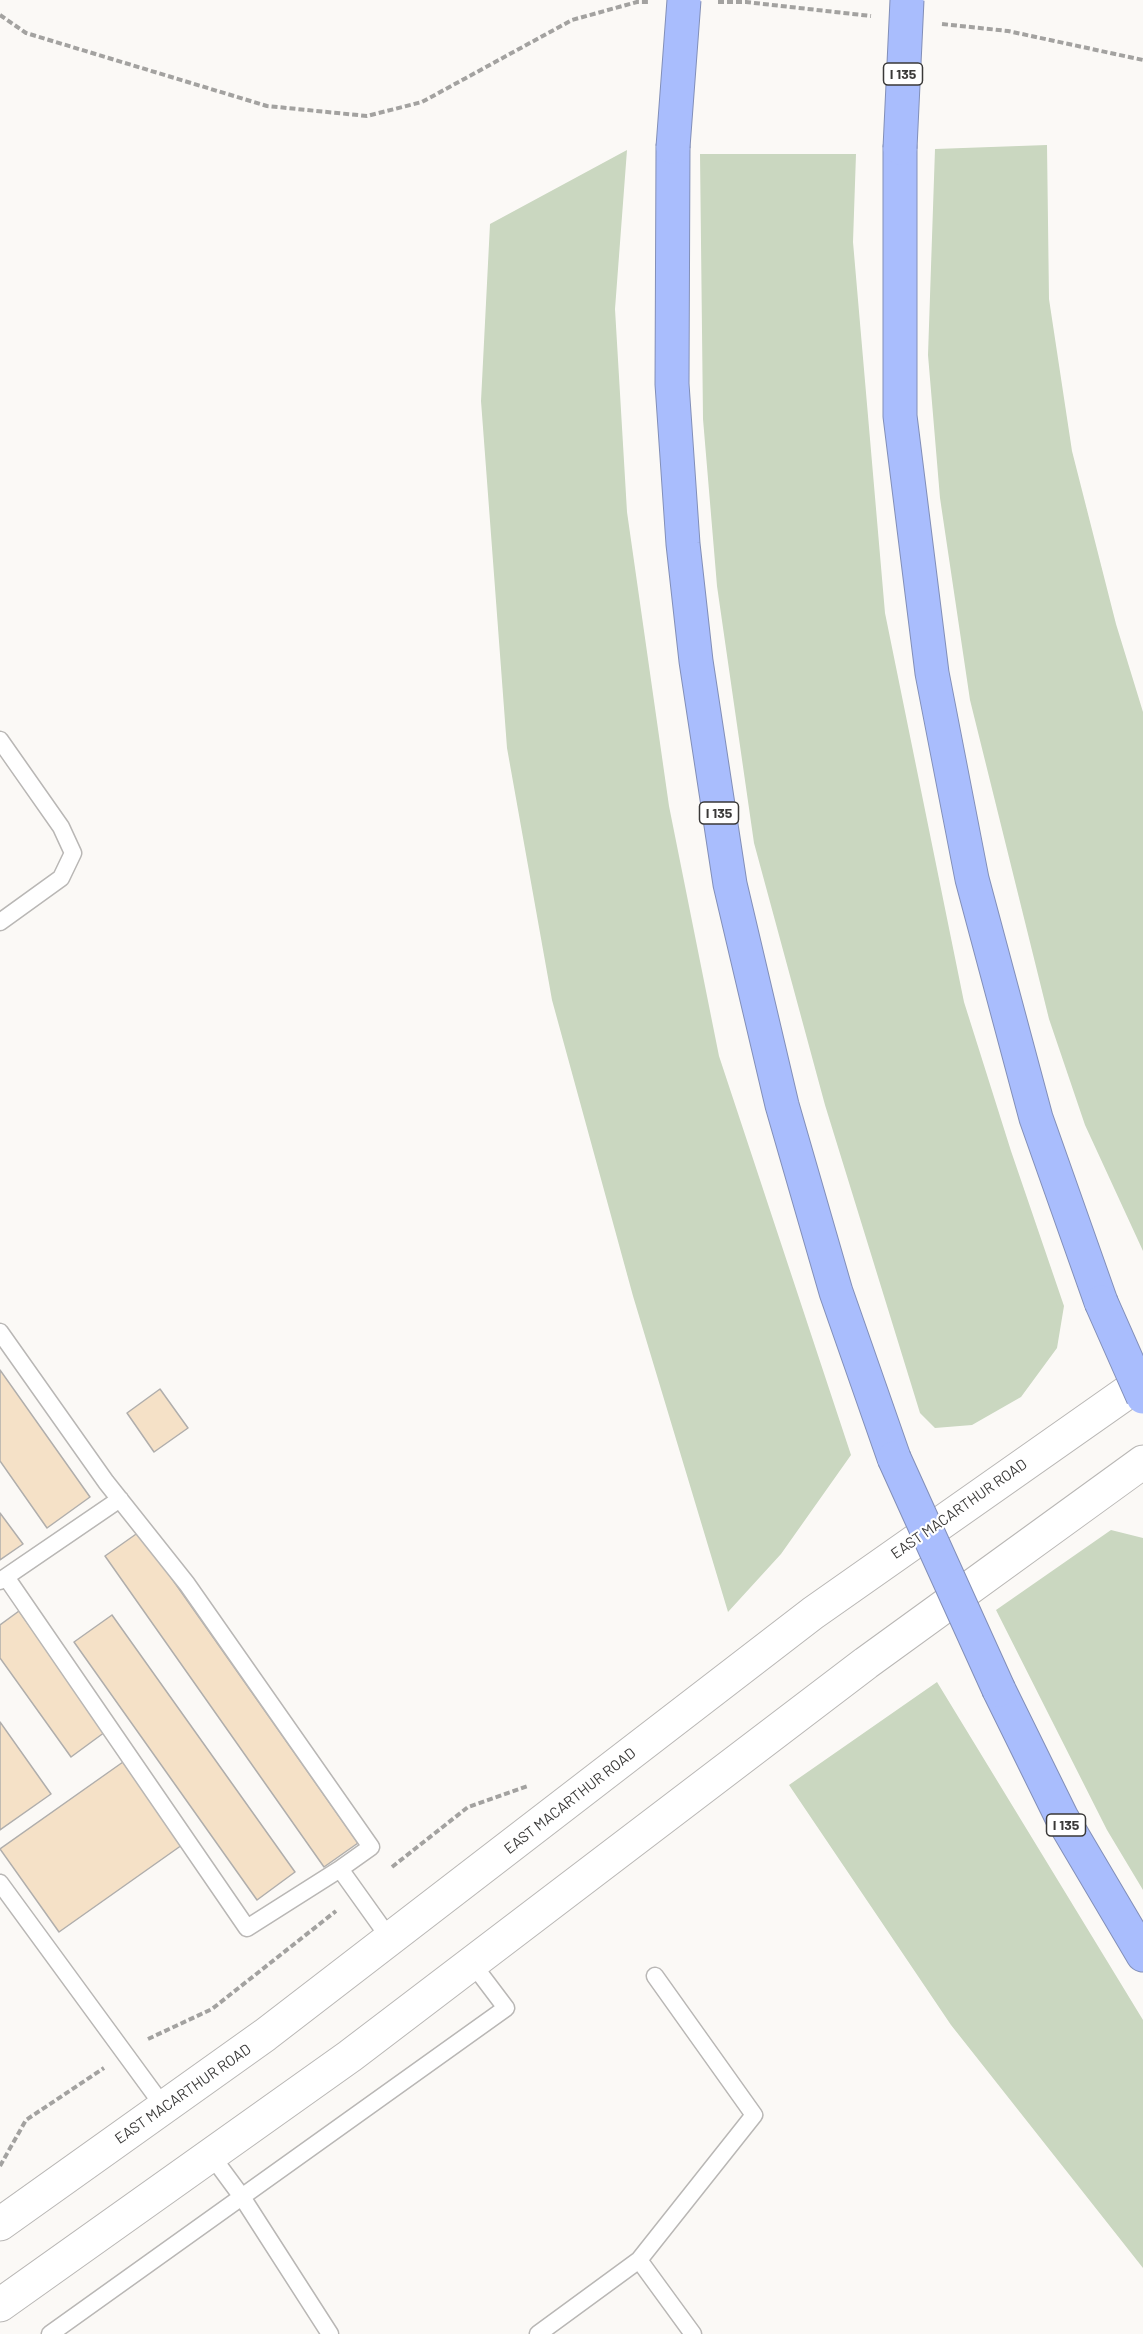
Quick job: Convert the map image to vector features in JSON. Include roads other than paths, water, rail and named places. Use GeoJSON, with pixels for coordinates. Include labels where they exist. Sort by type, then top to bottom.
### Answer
{"type":"FeatureCollection","features":[{"type":"Feature","properties":{"kind":"highway","name":"I 135"},"geometry":{"type":"LineString","coordinates":[[907,0],[900,148],[900,416],[932,674],[972,879],[1033,1106],[1101,1302],[1143,1397]]}},
{"type":"Feature","properties":{"kind":"highway","name":"I 135"},"geometry":{"type":"LineString","coordinates":[[685,1],[673,147],[672,384],[682,533],[696,661],[730,884],[792,1138],[836,1293],[894,1458],[999,1690],[1062,1818],[1143,1955]]}},
{"type":"Feature","properties":{"kind":"street","name":"EAST MACARTHUR ROAD"},"geometry":{"type":"LineString","coordinates":[[0,2224],[265,2035],[813,1613],[1143,1381]]}},
{"type":"Feature","properties":{"kind":"street"},"geometry":{"type":"LineString","coordinates":[[0,2305],[350,2056],[866,1663],[1143,1462]]}},
{"type":"Feature","properties":{"kind":"lane"},"geometry":{"type":"LineString","coordinates":[[0,740],[61,827],[73,852],[61,878],[0,922]]}},
{"type":"Feature","properties":{"kind":"lane"},"geometry":{"type":"LineString","coordinates":[[0,1332],[120,1499],[187,1584],[371,1847],[247,1928],[3,1579],[120,1499]]}},
{"type":"Feature","properties":{"kind":"lane"},"geometry":{"type":"LineString","coordinates":[[340,1869],[390,1939]]}},
{"type":"Feature","properties":{"kind":"lane"},"geometry":{"type":"LineString","coordinates":[[0,1883],[164,2107]]}},
{"type":"Feature","properties":{"kind":"lane"},"geometry":{"type":"LineString","coordinates":[[50,2334],[506,2008],[472,1963]]}},
{"type":"Feature","properties":{"kind":"lane"},"geometry":{"type":"LineString","coordinates":[[538,2334],[639,2260],[754,2115],[655,1976]]}},
{"type":"Feature","properties":{"kind":"lane"},"geometry":{"type":"LineString","coordinates":[[212,2155],[243,2197],[330,2334]]}},
{"type":"Feature","properties":{"kind":"lane"},"geometry":{"type":"LineString","coordinates":[[639,2260],[693,2334]]}}]}
